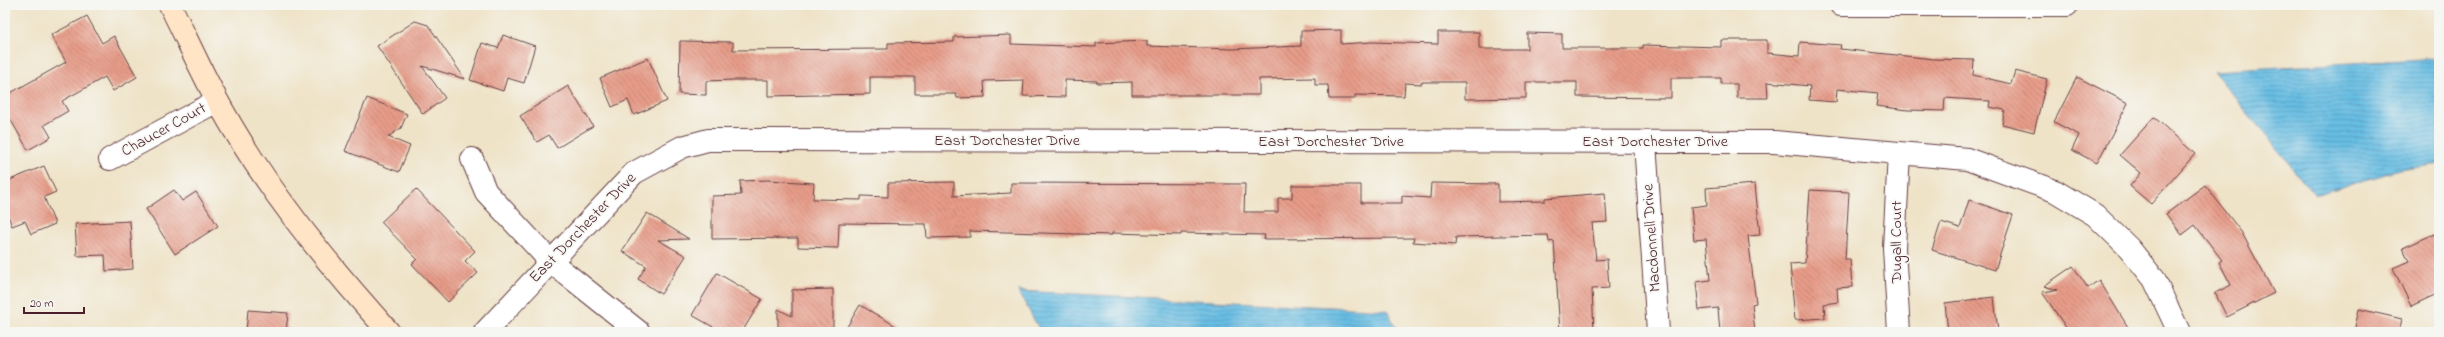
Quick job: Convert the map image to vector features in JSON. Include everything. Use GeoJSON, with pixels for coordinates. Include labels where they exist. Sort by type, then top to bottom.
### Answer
{"type":"FeatureCollection","features":[{"type":"Feature","properties":{"kind":"street"},"geometry":{"type":"LineString","coordinates":[[170,5],[217,101],[256,163],[296,222],[345,283],[389,332]]}},
{"type":"Feature","properties":{"kind":"street"},"geometry":{"type":"LineString","coordinates":[[1841,5],[2066,5]]}},
{"type":"Feature","properties":{"kind":"street","name":"Chaucer Court"},"geometry":{"type":"LineString","coordinates":[[110,159],[217,101]]}},
{"type":"Feature","properties":{"kind":"street","name":"East Dorchester Drive"},"geometry":{"type":"LineString","coordinates":[[485,332],[634,173],[682,147],[708,140],[1645,143],[1774,142],[1967,159],[2055,191],[2095,215],[2129,248],[2154,279],[2179,332]]}},
{"type":"Feature","properties":{"kind":"street","name":"Macdonnell Drive"},"geometry":{"type":"LineString","coordinates":[[1645,143],[1658,332]]}},
{"type":"Feature","properties":{"kind":"street","name":"Dugall Court"},"geometry":{"type":"LineString","coordinates":[[1898,332],[1894,248],[1899,153]]}},
{"type":"Feature","properties":{"kind":"street"},"geometry":{"type":"LineString","coordinates":[[472,159],[486,192],[550,261],[639,332]]}},
{"type":"Feature","properties":{"kind":"water"},"geometry":{"type":"Polygon","coordinates":[[[2439,58],[2439,164],[2399,170],[2315,195],[2213,71],[2439,58]]]}},
{"type":"Feature","properties":{"kind":"water"},"geometry":{"type":"Polygon","coordinates":[[[1018,291],[1387,310],[1398,332],[1041,332],[1018,291]]]}},
{"type":"Feature","properties":{"kind":"building"},"geometry":{"type":"Polygon","coordinates":[[[87,16],[102,43],[114,36],[137,77],[113,91],[105,77],[62,101],[68,111],[44,125],[51,137],[28,150],[5,110],[5,96],[66,62],[51,35],[87,16]]]}},
{"type":"Feature","properties":{"kind":"building"},"geometry":{"type":"Polygon","coordinates":[[[415,21],[428,25],[465,79],[422,66],[445,98],[423,114],[377,46],[415,21]]]}},
{"type":"Feature","properties":{"kind":"building"},"geometry":{"type":"Polygon","coordinates":[[[1341,30],[1341,44],[1372,42],[1438,44],[1438,32],[1479,32],[1479,49],[1527,49],[1527,33],[1562,34],[1562,48],[1643,48],[1643,45],[1721,47],[1721,40],[1767,40],[1767,53],[1799,56],[1800,42],[1841,45],[1840,49],[1934,59],[1974,60],[1973,75],[2011,84],[2015,71],[2047,79],[2034,132],[2002,124],[2005,110],[1989,107],[1990,101],[1945,98],[1944,111],[1908,110],[1876,106],[1878,93],[1837,89],[1836,102],[1809,100],[1810,86],[1767,82],[1768,98],[1737,98],[1737,84],[1721,84],[1721,78],[1671,78],[1671,98],[1577,97],[1577,82],[1526,82],[1526,98],[1465,99],[1465,82],[1422,82],[1422,84],[1405,83],[1404,96],[1355,95],[1355,99],[1329,99],[1328,85],[1315,85],[1315,78],[1259,79],[1259,95],[1132,95],[1132,82],[1097,83],[1097,81],[1065,80],[1065,97],[1023,96],[1024,80],[984,81],[985,97],[957,98],[956,94],[915,94],[915,77],[870,77],[870,94],[768,96],[768,80],[733,80],[706,81],[706,95],[679,94],[680,41],[733,42],[733,50],[888,49],[888,43],[954,42],[954,37],[1011,35],[1011,44],[1096,47],[1096,43],[1147,41],[1147,46],[1232,49],[1301,46],[1301,31],[1341,30]]]}},
{"type":"Feature","properties":{"kind":"building"},"geometry":{"type":"Polygon","coordinates":[[[503,35],[535,46],[524,83],[507,78],[503,91],[470,80],[482,43],[498,48],[503,35]]]}},
{"type":"Feature","properties":{"kind":"building"},"geometry":{"type":"Polygon","coordinates":[[[648,58],[667,101],[634,115],[628,100],[612,107],[600,78],[648,58]]]}},
{"type":"Feature","properties":{"kind":"building"},"geometry":{"type":"Polygon","coordinates":[[[2077,77],[2128,103],[2097,163],[2072,150],[2079,135],[2054,122],[2077,77]]]}},
{"type":"Feature","properties":{"kind":"building"},"geometry":{"type":"Polygon","coordinates":[[[568,86],[593,126],[557,148],[549,135],[537,142],[520,116],[568,86]]]}},
{"type":"Feature","properties":{"kind":"building"},"geometry":{"type":"Polygon","coordinates":[[[367,98],[407,114],[401,128],[388,137],[410,146],[399,172],[345,151],[367,98]]]}},
{"type":"Feature","properties":{"kind":"building"},"geometry":{"type":"Polygon","coordinates":[[[2154,117],[2195,154],[2151,204],[2130,186],[2141,173],[2120,155],[2154,117]]]}},
{"type":"Feature","properties":{"kind":"building"},"geometry":{"type":"Polygon","coordinates":[[[44,166],[56,192],[44,197],[55,224],[31,234],[25,221],[12,226],[5,209],[5,182],[44,166]]]}},
{"type":"Feature","properties":{"kind":"building"},"geometry":{"type":"Polygon","coordinates":[[[769,180],[814,183],[813,199],[861,200],[861,196],[888,197],[888,183],[954,182],[954,196],[1011,193],[1011,183],[1245,184],[1244,212],[1278,212],[1278,198],[1292,198],[1292,185],[1361,185],[1361,203],[1402,203],[1402,196],[1430,198],[1431,183],[1498,184],[1498,202],[1545,201],[1545,198],[1605,193],[1607,222],[1592,223],[1596,260],[1607,259],[1609,288],[1592,289],[1594,332],[1560,332],[1554,241],[1549,242],[1548,235],[1456,237],[1455,245],[1413,242],[1414,238],[1264,239],[1265,235],[1181,233],[1181,235],[1112,233],[1112,235],[970,231],[970,237],[927,238],[926,224],[839,223],[838,248],[798,247],[798,238],[712,239],[712,196],[741,195],[740,181],[769,180]]]}},
{"type":"Feature","properties":{"kind":"building"},"geometry":{"type":"Polygon","coordinates":[[[1755,184],[1760,235],[1748,236],[1756,303],[1752,304],[1755,332],[1720,332],[1718,308],[1699,310],[1696,282],[1710,280],[1706,239],[1694,240],[1691,207],[1707,205],[1706,188],[1755,184]]]}},
{"type":"Feature","properties":{"kind":"building"},"geometry":{"type":"Polygon","coordinates":[[[2205,185],[2242,233],[2274,293],[2227,317],[2215,293],[2231,285],[2219,262],[2222,260],[2195,225],[2182,235],[2166,214],[2205,185]]]}},
{"type":"Feature","properties":{"kind":"building"},"geometry":{"type":"Polygon","coordinates":[[[416,189],[475,251],[465,261],[478,273],[448,302],[412,264],[417,259],[381,222],[416,189]]]}},
{"type":"Feature","properties":{"kind":"building"},"geometry":{"type":"Polygon","coordinates":[[[174,190],[182,201],[196,192],[218,226],[175,254],[146,209],[174,190]]]}},
{"type":"Feature","properties":{"kind":"building"},"geometry":{"type":"Polygon","coordinates":[[[1810,190],[1849,192],[1845,259],[1850,259],[1852,287],[1837,288],[1838,302],[1824,304],[1825,318],[1795,320],[1790,264],[1805,263],[1810,190]]]}},
{"type":"Feature","properties":{"kind":"building"},"geometry":{"type":"Polygon","coordinates":[[[1969,200],[2013,215],[1995,270],[1932,250],[1941,222],[1960,228],[1969,200]]]}},
{"type":"Feature","properties":{"kind":"building"},"geometry":{"type":"Polygon","coordinates":[[[647,213],[689,239],[658,240],[686,256],[661,294],[638,279],[646,266],[622,251],[647,213]]]}},
{"type":"Feature","properties":{"kind":"building"},"geometry":{"type":"Polygon","coordinates":[[[130,221],[133,269],[106,271],[105,255],[77,256],[75,224],[130,221]]]}},
{"type":"Feature","properties":{"kind":"building"},"geometry":{"type":"Polygon","coordinates":[[[2434,234],[2439,246],[2439,293],[2411,306],[2393,268],[2409,261],[2403,248],[2434,234]]]}},
{"type":"Feature","properties":{"kind":"building"},"geometry":{"type":"Polygon","coordinates":[[[2073,266],[2088,288],[2099,280],[2131,332],[2069,332],[2042,292],[2057,290],[2044,286],[2073,266]]]}},
{"type":"Feature","properties":{"kind":"building"},"geometry":{"type":"Polygon","coordinates":[[[717,273],[762,299],[742,332],[722,332],[692,315],[717,273]]]}},
{"type":"Feature","properties":{"kind":"building"},"geometry":{"type":"Polygon","coordinates":[[[833,289],[833,332],[778,332],[778,309],[792,316],[792,290],[833,289]]]}},
{"type":"Feature","properties":{"kind":"building"},"geometry":{"type":"Polygon","coordinates":[[[1994,297],[1998,332],[1948,332],[1945,303],[1994,297]]]}},
{"type":"Feature","properties":{"kind":"building"},"geometry":{"type":"Polygon","coordinates":[[[860,305],[906,332],[844,332],[860,305]]]}},
{"type":"Feature","properties":{"kind":"building"},"geometry":{"type":"Polygon","coordinates":[[[2359,309],[2402,319],[2399,332],[2354,332],[2359,309]]]}},
{"type":"Feature","properties":{"kind":"building"},"geometry":{"type":"Polygon","coordinates":[[[248,310],[288,313],[286,332],[246,332],[248,310]]]}}]}
